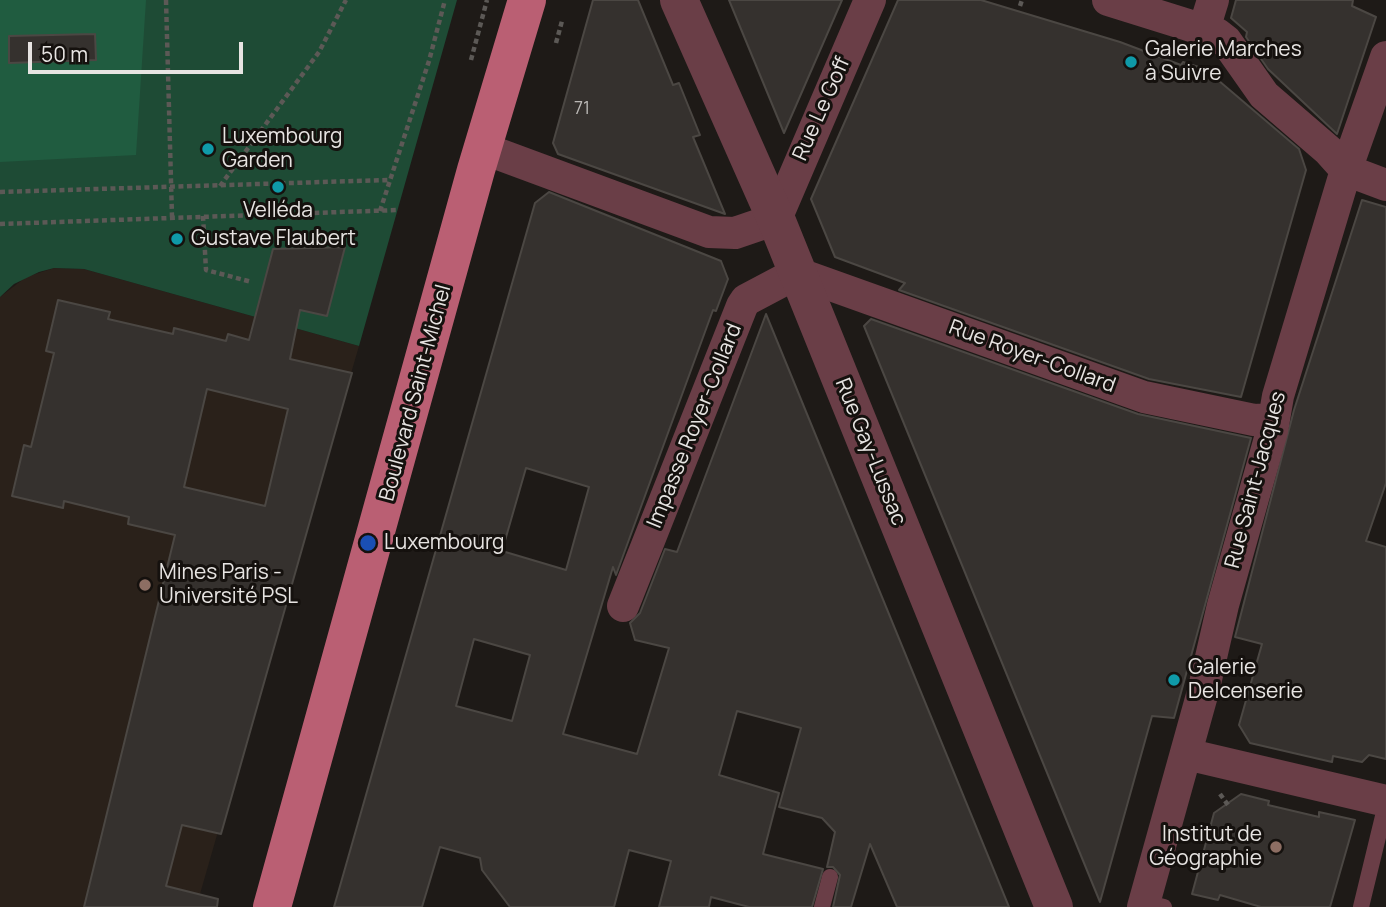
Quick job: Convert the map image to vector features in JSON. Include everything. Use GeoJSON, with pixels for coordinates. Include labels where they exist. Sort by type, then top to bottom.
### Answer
{"type":"FeatureCollection","features":[{"type":"Feature","properties":{"kind":"main road","name":"Boulevard Saint-Michel"},"geometry":{"type":"LineString","coordinates":[[272,907],[482,148],[527,0]]}},
{"type":"Feature","properties":{"kind":"street","name":"Rue Gay-Lussac"},"geometry":{"type":"LineString","coordinates":[[679,0],[776,219],[1054,907]]}},
{"type":"Feature","properties":{"kind":"street","name":"Rue Le Goff"},"geometry":{"type":"LineString","coordinates":[[776,219],[870,0]]}},
{"type":"Feature","properties":{"kind":"street"},"geometry":{"type":"LineString","coordinates":[[1108,0],[1209,15],[1264,95],[1329,151],[1346,170],[1386,185]]}},
{"type":"Feature","properties":{"kind":"street","name":"Rue Saint-Jacques"},"geometry":{"type":"LineString","coordinates":[[1150,905],[1223,605],[1272,431],[1273,419],[1346,170],[1386,57]]}},
{"type":"Feature","properties":{"kind":"street"},"geometry":{"type":"LineString","coordinates":[[482,148],[709,232],[735,233],[776,219]]}},
{"type":"Feature","properties":{"kind":"street","name":"Rue Royer-Collard"},"geometry":{"type":"LineString","coordinates":[[797,272],[1144,397],[1254,419],[1273,419]]}},
{"type":"Feature","properties":{"kind":"street","name":"Impasse Royer-Collard"},"geometry":{"type":"LineString","coordinates":[[623,606],[742,306],[746,300],[797,272]]}},
{"type":"Feature","properties":{"kind":"street"},"geometry":{"type":"LineString","coordinates":[[1186,754],[1386,803]]}},
{"type":"Feature","properties":{"kind":"lane"},"geometry":{"type":"LineString","coordinates":[[1361,907],[1386,803]]}},
{"type":"Feature","properties":{"kind":"lane"},"geometry":{"type":"LineString","coordinates":[[822,907],[830,877]]}},
{"type":"Feature","properties":{"kind":"path"},"geometry":{"type":"LineString","coordinates":[[166,0],[172,217]]}},
{"type":"Feature","properties":{"kind":"path"},"geometry":{"type":"LineString","coordinates":[[220,186],[319,51],[346,0]]}},
{"type":"Feature","properties":{"kind":"path"},"geometry":{"type":"LineString","coordinates":[[380,211],[388,180],[408,128],[445,0]]}},
{"type":"Feature","properties":{"kind":"path"},"geometry":{"type":"LineString","coordinates":[[556,43],[562,21]]}},
{"type":"Feature","properties":{"kind":"path"},"geometry":{"type":"LineString","coordinates":[[0,192],[388,180]]}},
{"type":"Feature","properties":{"kind":"path"},"geometry":{"type":"LineString","coordinates":[[0,224],[398,211]]}},
{"type":"Feature","properties":{"kind":"path"},"geometry":{"type":"LineString","coordinates":[[203,216],[206,270],[252,282]]}},
{"type":"Feature","properties":{"kind":"path"},"geometry":{"type":"LineString","coordinates":[[1224,799],[1228,805]]}},
{"type":"Feature","properties":{"kind":"shaded area","name":"Mines Paris - Université PSL"},"geometry":{"type":"Polygon","coordinates":[[[54,268],[84,269],[359,346],[200,894],[203,895],[199,907],[0,907],[0,297],[26,277],[54,268]]]}},
{"type":"Feature","properties":{"kind":"green space","name":"Luxembourg Garden"},"geometry":{"type":"Polygon","coordinates":[[[0,0],[457,0],[359,346],[84,269],[54,268],[39,272],[14,284],[0,297],[0,0]]]}},
{"type":"Feature","properties":{"kind":"green space"},"geometry":{"type":"Polygon","coordinates":[[[0,0],[146,0],[136,155],[0,162],[0,0]]]}},
{"type":"Feature","properties":{"kind":"building"},"geometry":{"type":"Polygon","coordinates":[[[593,0],[638,0],[673,85],[679,83],[700,135],[693,137],[725,214],[558,154],[553,143],[593,0]]]}},
{"type":"Feature","properties":{"kind":"building"},"geometry":{"type":"Polygon","coordinates":[[[729,0],[842,0],[784,133],[736,17],[729,0]]]}},
{"type":"Feature","properties":{"kind":"building"},"geometry":{"type":"Polygon","coordinates":[[[898,0],[981,0],[1120,42],[1181,65],[1183,62],[1205,69],[1299,149],[1306,170],[1241,397],[1149,379],[899,290],[905,283],[835,257],[811,199],[898,0]]]}},
{"type":"Feature","properties":{"kind":"building"},"geometry":{"type":"Polygon","coordinates":[[[1236,0],[1353,0],[1352,6],[1376,17],[1337,134],[1268,69],[1246,37],[1247,32],[1231,18],[1236,0]]]}},
{"type":"Feature","properties":{"kind":"building"},"geometry":{"type":"Polygon","coordinates":[[[95,34],[96,60],[9,63],[9,36],[95,34]]]}},
{"type":"Feature","properties":{"kind":"building"},"geometry":{"type":"Polygon","coordinates":[[[549,192],[721,261],[728,279],[716,311],[713,310],[616,575],[613,567],[563,734],[637,754],[669,648],[635,640],[630,623],[640,613],[665,549],[677,552],[766,314],[1009,907],[897,907],[870,844],[851,907],[833,907],[840,875],[833,867],[827,867],[835,832],[822,818],[779,807],[801,728],[737,711],[719,775],[779,793],[763,854],[823,869],[812,907],[749,907],[711,897],[709,907],[659,907],[671,861],[629,850],[614,907],[510,907],[482,870],[480,858],[440,847],[422,907],[334,907],[535,203],[549,192]],[[526,468],[502,551],[566,570],[589,487],[526,468]],[[474,639],[456,706],[512,721],[530,655],[474,639]]]}},
{"type":"Feature","properties":{"kind":"building"},"geometry":{"type":"Polygon","coordinates":[[[1362,200],[1386,207],[1386,483],[1366,541],[1386,547],[1386,759],[1369,755],[1362,762],[1333,756],[1332,762],[1250,743],[1239,725],[1262,644],[1235,637],[1294,410],[1362,200]]]}},
{"type":"Feature","properties":{"kind":"building"},"geometry":{"type":"Polygon","coordinates":[[[345,247],[327,316],[300,310],[290,359],[352,373],[221,834],[182,825],[166,886],[218,899],[217,907],[84,907],[175,535],[128,524],[129,517],[64,501],[63,508],[12,496],[24,445],[31,447],[54,353],[46,351],[58,300],[110,312],[108,319],[173,334],[174,328],[226,341],[228,334],[249,340],[273,249],[345,247]],[[207,389],[184,487],[265,506],[288,409],[207,389]]]}},
{"type":"Feature","properties":{"kind":"building"},"geometry":{"type":"Polygon","coordinates":[[[871,319],[1138,414],[1251,438],[1174,718],[1152,716],[1100,902],[864,326],[871,319]]]}},
{"type":"Feature","properties":{"kind":"building","name":"Institut de Géographie"},"geometry":{"type":"Polygon","coordinates":[[[1241,794],[1269,801],[1268,805],[1319,817],[1319,812],[1355,820],[1330,907],[1261,907],[1220,895],[1218,900],[1192,894],[1214,813],[1241,794]]]}},
{"type":"Feature","properties":{"kind":"place","name":"Galerie Marches à Suivre"},"geometry":{"type":"Point","coordinates":[1131,62]}},
{"type":"Feature","properties":{"kind":"place","name":"Luxembourg Garden"},"geometry":{"type":"Point","coordinates":[208,149]}},
{"type":"Feature","properties":{"kind":"place","name":"Velléda"},"geometry":{"type":"Point","coordinates":[278,187]}},
{"type":"Feature","properties":{"kind":"place","name":"Gustave Flaubert"},"geometry":{"type":"Point","coordinates":[177,239]}},
{"type":"Feature","properties":{"kind":"place","name":"Luxembourg"},"geometry":{"type":"Point","coordinates":[368,543]}},
{"type":"Feature","properties":{"kind":"place","name":"Mines Paris - Université PSL"},"geometry":{"type":"Point","coordinates":[145,585]}},
{"type":"Feature","properties":{"kind":"place","name":"Galerie Delcenserie"},"geometry":{"type":"Point","coordinates":[1174,680]}},
{"type":"Feature","properties":{"kind":"place","name":"Institut de Géographie"},"geometry":{"type":"Point","coordinates":[1276,847]}}]}
